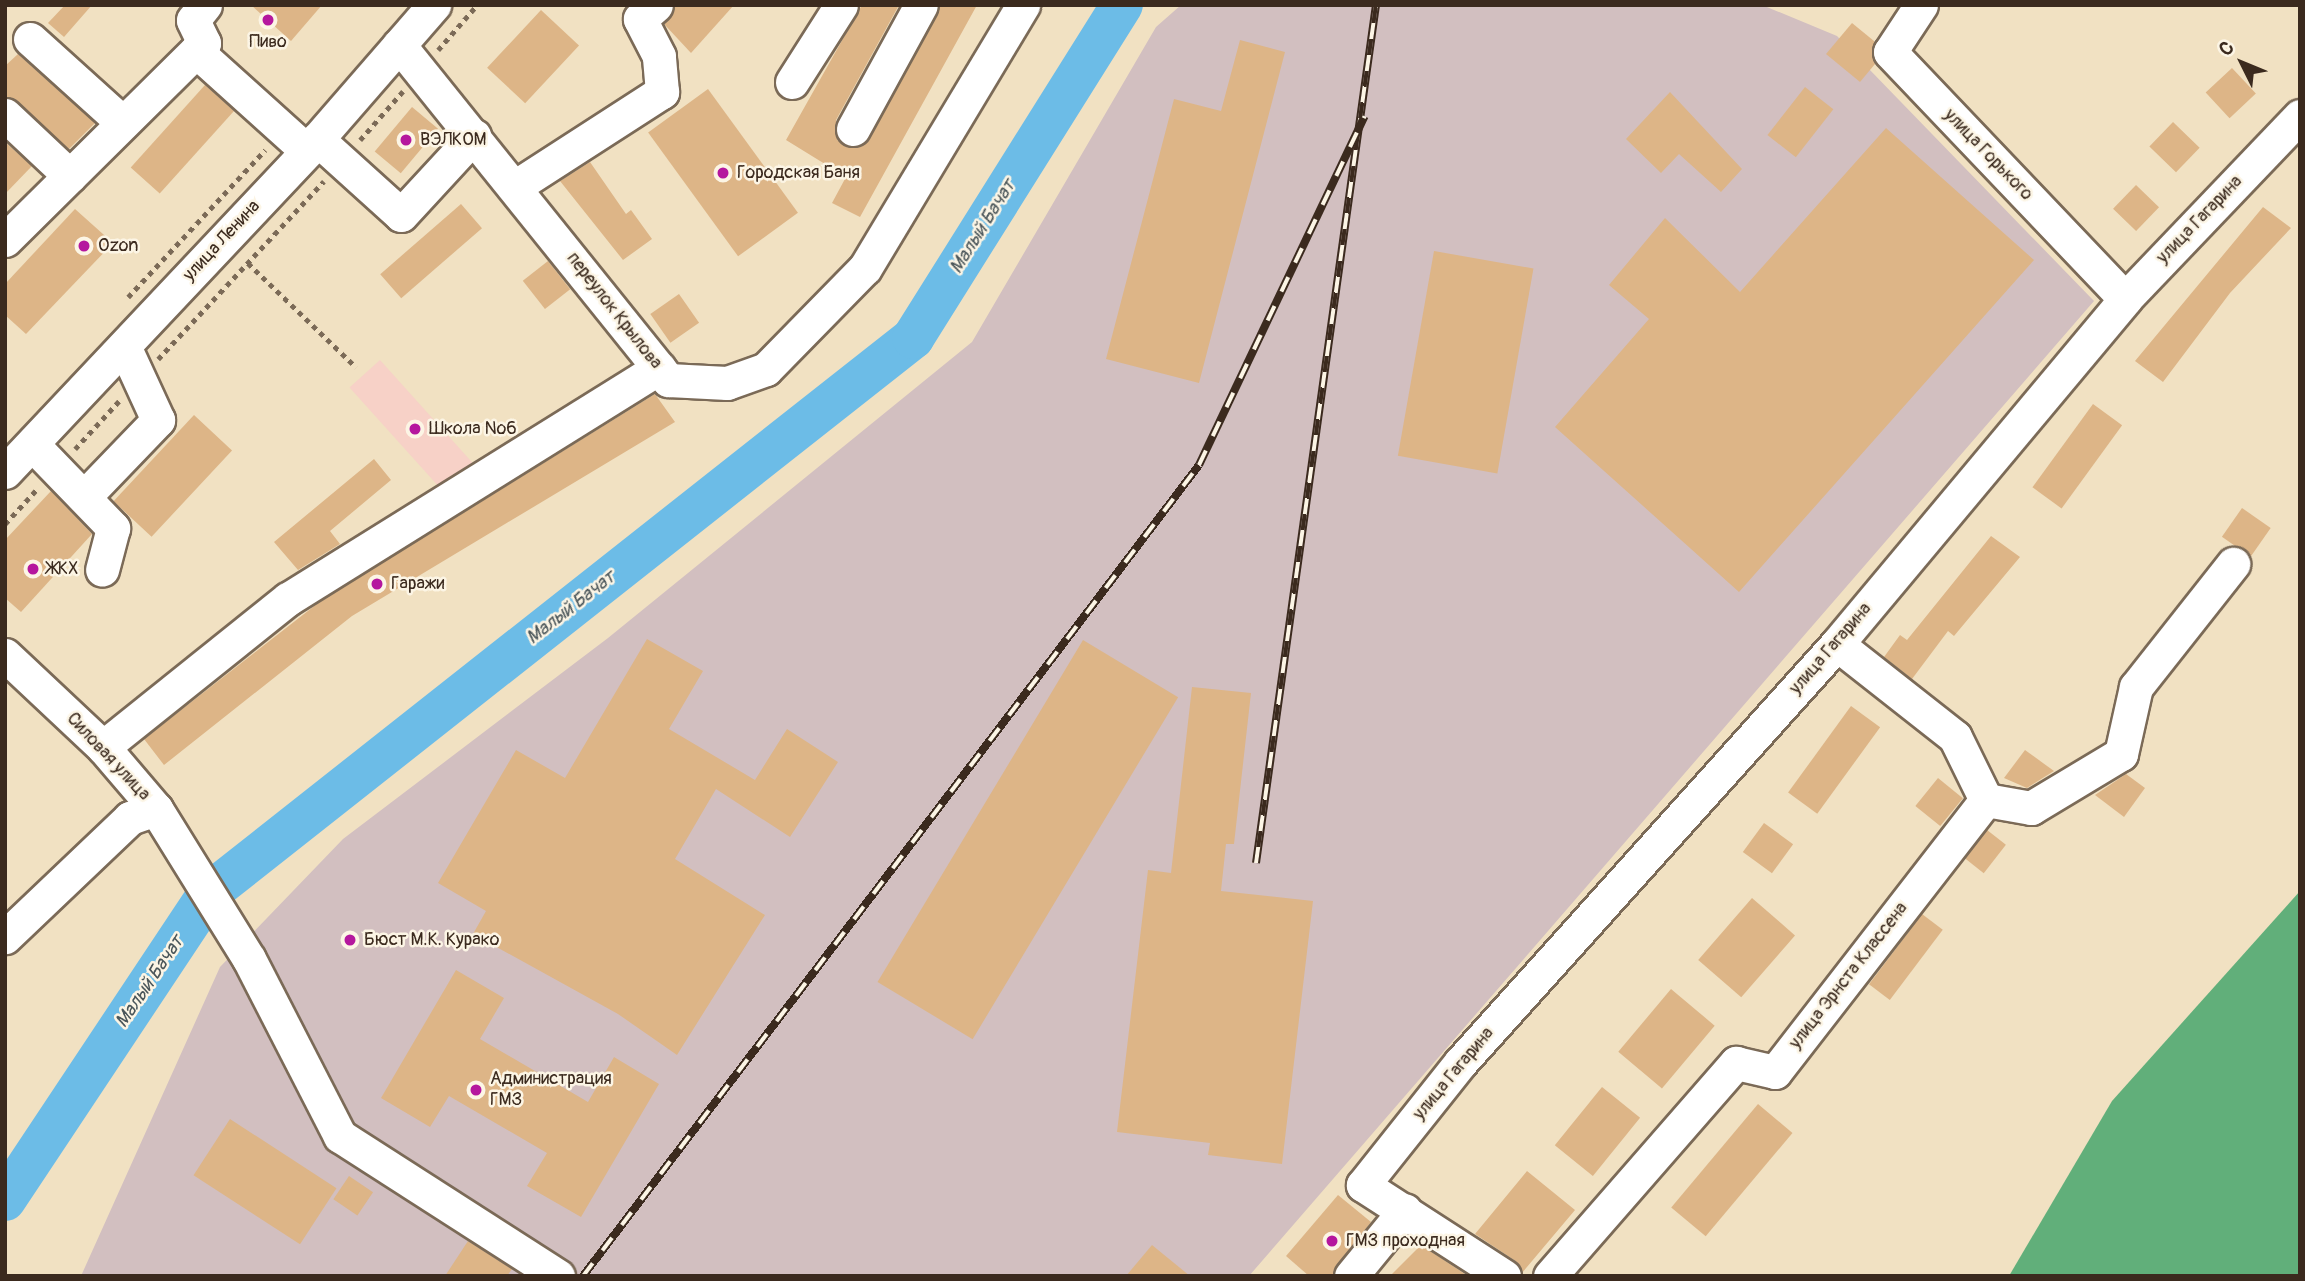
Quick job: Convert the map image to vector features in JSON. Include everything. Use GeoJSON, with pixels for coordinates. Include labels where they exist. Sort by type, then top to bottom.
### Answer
{"type":"FeatureCollection","features":[{"type":"Feature","properties":{"kind":"street","name":"улица Ленина"},"geometry":{"type":"LineString","coordinates":[[5,472],[124,346],[303,140],[399,45],[434,5]]}},
{"type":"Feature","properties":{"kind":"street"},"geometry":{"type":"LineString","coordinates":[[516,186],[662,92],[659,57],[640,19],[656,5]]}},
{"type":"Feature","properties":{"kind":"street"},"geometry":{"type":"LineString","coordinates":[[792,82],[841,5]]}},
{"type":"Feature","properties":{"kind":"street"},"geometry":{"type":"LineString","coordinates":[[853,129],[921,5]]}},
{"type":"Feature","properties":{"kind":"street","name":"переулок Крылова"},"geometry":{"type":"LineString","coordinates":[[399,45],[516,186],[668,380],[727,383],[766,369],[865,268],[986,76],[1023,5]]}},
{"type":"Feature","properties":{"kind":"street","name":"улица Горького"},"geometry":{"type":"LineString","coordinates":[[1921,5],[1890,52],[2124,299]]}},
{"type":"Feature","properties":{"kind":"street"},"geometry":{"type":"LineString","coordinates":[[5,240],[123,123],[193,20],[303,140],[342,161],[401,215],[474,135]]}},
{"type":"Feature","properties":{"kind":"street"},"geometry":{"type":"LineString","coordinates":[[30,39],[123,123]]}},
{"type":"Feature","properties":{"kind":"street"},"geometry":{"type":"LineString","coordinates":[[5,115],[70,176]]}},
{"type":"Feature","properties":{"kind":"street","name":"улица Гагарина"},"geometry":{"type":"LineString","coordinates":[[1405,1210],[1363,1185],[1461,1062],[1837,644],[2124,299],[2300,116]]}},
{"type":"Feature","properties":{"kind":"street"},"geometry":{"type":"LineString","coordinates":[[83,497],[158,420],[124,346]]}},
{"type":"Feature","properties":{"kind":"street"},"geometry":{"type":"LineString","coordinates":[[103,747],[288,599],[659,368]]}},
{"type":"Feature","properties":{"kind":"street"},"geometry":{"type":"LineString","coordinates":[[32,444],[113,528],[102,569]]}},
{"type":"Feature","properties":{"kind":"street"},"geometry":{"type":"LineString","coordinates":[[1837,644],[1955,737],[1986,800],[2031,808],[2121,754],[2136,687],[2233,564]]}},
{"type":"Feature","properties":{"kind":"street","name":"Силовая улица"},"geometry":{"type":"LineString","coordinates":[[5,654],[103,747],[156,809],[130,818],[5,937]]}},
{"type":"Feature","properties":{"kind":"street","name":"улица Эрнста Классена"},"geometry":{"type":"LineString","coordinates":[[1550,1276],[1736,1063],[1775,1072],[1986,800]]}},
{"type":"Feature","properties":{"kind":"street"},"geometry":{"type":"LineString","coordinates":[[156,809],[248,959],[340,1136],[563,1275]]}},
{"type":"Feature","properties":{"kind":"street"},"geometry":{"type":"LineString","coordinates":[[1351,1276],[1405,1210],[1504,1276]]}},
{"type":"Feature","properties":{"kind":"path"},"geometry":{"type":"LineString","coordinates":[[117,309],[303,140]]}},
{"type":"Feature","properties":{"kind":"path"},"geometry":{"type":"LineString","coordinates":[[5,524],[342,161]]}},
{"type":"Feature","properties":{"kind":"path"},"geometry":{"type":"LineString","coordinates":[[248,263],[356,367]]}},
{"type":"Feature","properties":{"kind":"shaded area"},"geometry":{"type":"Polygon","coordinates":[[[1181,5],[1762,5],[1837,36],[2094,301],[1249,1276],[81,1276],[220,967],[343,839],[608,638],[972,342],[1156,27],[1181,5]]]}},
{"type":"Feature","properties":{"kind":"shaded area","name":"Школа №6"},"geometry":{"type":"Polygon","coordinates":[[[380,360],[480,471],[449,498],[350,387],[380,360]]]}},
{"type":"Feature","properties":{"kind":"green space"},"geometry":{"type":"Polygon","coordinates":[[[2300,891],[2300,1276],[2009,1276],[2112,1101],[2300,891]]]}},
{"type":"Feature","properties":{"kind":"building"},"geometry":{"type":"Polygon","coordinates":[[[65,5],[92,5],[64,37],[48,23],[65,5]]]}},
{"type":"Feature","properties":{"kind":"building"},"geometry":{"type":"Polygon","coordinates":[[[251,5],[322,5],[291,41],[251,5]]]}},
{"type":"Feature","properties":{"kind":"building"},"geometry":{"type":"Polygon","coordinates":[[[675,5],[734,5],[691,53],[664,24],[675,5]]]}},
{"type":"Feature","properties":{"kind":"building"},"geometry":{"type":"Polygon","coordinates":[[[862,5],[899,5],[836,120],[837,140],[853,148],[870,138],[940,5],[977,5],[860,217],[832,203],[846,177],[786,140],[862,5]]]}},
{"type":"Feature","properties":{"kind":"building"},"geometry":{"type":"Polygon","coordinates":[[[541,10],[579,45],[525,103],[487,68],[541,10]]]}},
{"type":"Feature","properties":{"kind":"building"},"geometry":{"type":"Polygon","coordinates":[[[1852,23],[1874,41],[1875,64],[1860,82],[1826,54],[1852,23]]]}},
{"type":"Feature","properties":{"kind":"building"},"geometry":{"type":"Polygon","coordinates":[[[1240,40],[1285,52],[1199,383],[1106,359],[1174,99],[1221,111],[1240,40]]]}},
{"type":"Feature","properties":{"kind":"building"},"geometry":{"type":"Polygon","coordinates":[[[18,54],[95,123],[69,149],[5,96],[5,66],[18,54]]]}},
{"type":"Feature","properties":{"kind":"building"},"geometry":{"type":"Polygon","coordinates":[[[2232,68],[2256,94],[2230,118],[2206,93],[2232,68]]]}},
{"type":"Feature","properties":{"kind":"building"},"geometry":{"type":"Polygon","coordinates":[[[205,85],[234,111],[160,194],[131,167],[205,85]]]}},
{"type":"Feature","properties":{"kind":"building"},"geometry":{"type":"Polygon","coordinates":[[[1805,87],[1833,109],[1796,157],[1767,135],[1805,87]]]}},
{"type":"Feature","properties":{"kind":"building","name":"Городская Баня"},"geometry":{"type":"Polygon","coordinates":[[[708,89],[798,213],[738,256],[648,132],[708,89]]]}},
{"type":"Feature","properties":{"kind":"building"},"geometry":{"type":"Polygon","coordinates":[[[1670,92],[1742,169],[1721,192],[1679,154],[1661,173],[1626,139],[1670,92]]]}},
{"type":"Feature","properties":{"kind":"building","name":"ВЭЛКОМ"},"geometry":{"type":"Polygon","coordinates":[[[412,107],[438,129],[401,173],[375,151],[412,107]]]}},
{"type":"Feature","properties":{"kind":"building"},"geometry":{"type":"Polygon","coordinates":[[[2173,122],[2200,148],[2176,172],[2149,146],[2173,122]]]}},
{"type":"Feature","properties":{"kind":"building"},"geometry":{"type":"Polygon","coordinates":[[[1886,128],[2034,260],[1739,592],[1555,427],[1649,319],[1609,285],[1665,218],[1740,292],[1886,128]]]}},
{"type":"Feature","properties":{"kind":"building"},"geometry":{"type":"Polygon","coordinates":[[[5,142],[32,166],[5,194],[5,142]]]}},
{"type":"Feature","properties":{"kind":"building"},"geometry":{"type":"Polygon","coordinates":[[[590,162],[626,214],[631,210],[652,239],[623,260],[560,181],[590,162]]]}},
{"type":"Feature","properties":{"kind":"building"},"geometry":{"type":"Polygon","coordinates":[[[2136,185],[2159,207],[2136,231],[2113,209],[2136,185]]]}},
{"type":"Feature","properties":{"kind":"building"},"geometry":{"type":"Polygon","coordinates":[[[461,204],[482,228],[401,298],[380,274],[461,204]]]}},
{"type":"Feature","properties":{"kind":"building"},"geometry":{"type":"Polygon","coordinates":[[[2263,207],[2291,228],[2230,293],[2163,382],[2135,361],[2263,207]]]}},
{"type":"Feature","properties":{"kind":"building"},"geometry":{"type":"Polygon","coordinates":[[[75,209],[113,243],[26,334],[5,315],[5,284],[75,209]]]}},
{"type":"Feature","properties":{"kind":"building"},"geometry":{"type":"Polygon","coordinates":[[[1434,251],[1533,269],[1497,473],[1398,456],[1434,251]]]}},
{"type":"Feature","properties":{"kind":"building"},"geometry":{"type":"Polygon","coordinates":[[[548,261],[570,289],[545,309],[523,281],[548,261]]]}},
{"type":"Feature","properties":{"kind":"building"},"geometry":{"type":"Polygon","coordinates":[[[679,294],[699,323],[670,343],[650,314],[679,294]]]}},
{"type":"Feature","properties":{"kind":"building","name":"Гаражи"},"geometry":{"type":"Polygon","coordinates":[[[655,394],[675,422],[352,616],[164,765],[144,739],[322,600],[655,394]]]}},
{"type":"Feature","properties":{"kind":"building"},"geometry":{"type":"Polygon","coordinates":[[[2093,404],[2122,425],[2062,508],[2032,487],[2093,404]]]}},
{"type":"Feature","properties":{"kind":"building"},"geometry":{"type":"Polygon","coordinates":[[[194,415],[232,450],[152,537],[114,501],[194,415]]]}},
{"type":"Feature","properties":{"kind":"building"},"geometry":{"type":"Polygon","coordinates":[[[374,459],[391,480],[330,531],[340,544],[298,570],[274,542],[374,459]]]}},
{"type":"Feature","properties":{"kind":"building","name":"ЖКХ"},"geometry":{"type":"Polygon","coordinates":[[[51,491],[92,534],[21,612],[5,598],[5,540],[51,491]]]}},
{"type":"Feature","properties":{"kind":"building"},"geometry":{"type":"Polygon","coordinates":[[[2242,508],[2271,528],[2251,557],[2222,537],[2242,508]]]}},
{"type":"Feature","properties":{"kind":"building"},"geometry":{"type":"Polygon","coordinates":[[[1991,536],[2020,557],[1954,636],[1948,631],[1912,679],[1884,657],[1900,635],[1907,640],[1991,536]]]}},
{"type":"Feature","properties":{"kind":"building"},"geometry":{"type":"Polygon","coordinates":[[[647,639],[703,671],[669,729],[755,780],[787,729],[838,762],[790,837],[716,789],[675,859],[765,915],[677,1055],[618,1014],[473,934],[486,911],[438,883],[516,750],[565,778],[647,639]]]}},
{"type":"Feature","properties":{"kind":"building"},"geometry":{"type":"Polygon","coordinates":[[[1083,640],[1178,697],[973,1039],[877,982],[1083,640]]]}},
{"type":"Feature","properties":{"kind":"building"},"geometry":{"type":"Polygon","coordinates":[[[1192,687],[1251,693],[1234,844],[1226,844],[1221,891],[1313,901],[1282,1164],[1208,1155],[1210,1143],[1117,1132],[1148,870],[1171,873],[1192,687]]]}},
{"type":"Feature","properties":{"kind":"building"},"geometry":{"type":"Polygon","coordinates":[[[1851,706],[1880,727],[1817,814],[1788,793],[1851,706]]]}},
{"type":"Feature","properties":{"kind":"building"},"geometry":{"type":"Polygon","coordinates":[[[2025,750],[2054,771],[2027,788],[2004,778],[2025,750]]]}},
{"type":"Feature","properties":{"kind":"building"},"geometry":{"type":"Polygon","coordinates":[[[2126,774],[2145,788],[2124,817],[2095,795],[2126,774]]]}},
{"type":"Feature","properties":{"kind":"building"},"geometry":{"type":"Polygon","coordinates":[[[1938,778],[1963,798],[1940,826],[1915,806],[1938,778]]]}},
{"type":"Feature","properties":{"kind":"building"},"geometry":{"type":"Polygon","coordinates":[[[1764,823],[1793,844],[1772,873],[1743,852],[1764,823]]]}},
{"type":"Feature","properties":{"kind":"building"},"geometry":{"type":"Polygon","coordinates":[[[1987,830],[2006,845],[1984,873],[1965,858],[1987,830]]]}},
{"type":"Feature","properties":{"kind":"building"},"geometry":{"type":"Polygon","coordinates":[[[1752,898],[1795,935],[1741,997],[1698,960],[1752,898]]]}},
{"type":"Feature","properties":{"kind":"building"},"geometry":{"type":"Polygon","coordinates":[[[1922,914],[1943,930],[1890,1000],[1869,984],[1922,914]]]}},
{"type":"Feature","properties":{"kind":"building","name":"Администрация ГМЗ"},"geometry":{"type":"Polygon","coordinates":[[[456,970],[504,998],[480,1039],[588,1102],[614,1057],[659,1084],[581,1217],[527,1186],[547,1153],[449,1096],[430,1127],[381,1098],[456,970]]]}},
{"type":"Feature","properties":{"kind":"building"},"geometry":{"type":"Polygon","coordinates":[[[1671,989],[1715,1026],[1662,1088],[1618,1052],[1671,989]]]}},
{"type":"Feature","properties":{"kind":"building"},"geometry":{"type":"Polygon","coordinates":[[[1602,1087],[1640,1118],[1593,1176],[1555,1145],[1602,1087]]]}},
{"type":"Feature","properties":{"kind":"building"},"geometry":{"type":"Polygon","coordinates":[[[1758,1104],[1792,1133],[1706,1236],[1671,1207],[1758,1104]]]}},
{"type":"Feature","properties":{"kind":"building"},"geometry":{"type":"Polygon","coordinates":[[[230,1119],[337,1188],[300,1244],[194,1175],[230,1119]]]}},
{"type":"Feature","properties":{"kind":"building"},"geometry":{"type":"Polygon","coordinates":[[[1527,1171],[1575,1210],[1522,1273],[1514,1260],[1475,1234],[1527,1171]]]}},
{"type":"Feature","properties":{"kind":"building"},"geometry":{"type":"Polygon","coordinates":[[[349,1176],[373,1192],[357,1215],[333,1199],[349,1176]]]}},
{"type":"Feature","properties":{"kind":"building","name":"ГМЗ проходная"},"geometry":{"type":"Polygon","coordinates":[[[1338,1195],[1371,1222],[1332,1276],[1309,1276],[1286,1256],[1338,1195]]]}},
{"type":"Feature","properties":{"kind":"building"},"geometry":{"type":"Polygon","coordinates":[[[468,1241],[512,1269],[507,1276],[445,1276],[468,1241]]]}},
{"type":"Feature","properties":{"kind":"building"},"geometry":{"type":"Polygon","coordinates":[[[1152,1245],[1190,1276],[1126,1276],[1152,1245]]]}},
{"type":"Feature","properties":{"kind":"building"},"geometry":{"type":"Polygon","coordinates":[[[1421,1245],[1468,1276],[1390,1276],[1421,1245]]]}},
{"type":"Feature","properties":{"kind":"waterway","name":"Малый Бачат"},"geometry":{"type":"LineString","coordinates":[[5,1200],[208,894],[913,338],[1122,5]]}},
{"type":"Feature","properties":{"kind":"railway"},"geometry":{"type":"LineString","coordinates":[[1256,863],[1376,5]]}},
{"type":"Feature","properties":{"kind":"railway"},"geometry":{"type":"LineString","coordinates":[[583,1276],[1199,465],[1365,116]]}},
{"type":"Feature","properties":{"kind":"place","name":"Пиво"},"geometry":{"type":"Point","coordinates":[268,20]}},
{"type":"Feature","properties":{"kind":"place","name":"ВЭЛКОМ"},"geometry":{"type":"Point","coordinates":[406,140]}},
{"type":"Feature","properties":{"kind":"place","name":"Городская Баня"},"geometry":{"type":"Point","coordinates":[723,173]}},
{"type":"Feature","properties":{"kind":"place","name":"Ozon"},"geometry":{"type":"Point","coordinates":[84,246]}},
{"type":"Feature","properties":{"kind":"place","name":"Школа №6"},"geometry":{"type":"Point","coordinates":[415,429]}},
{"type":"Feature","properties":{"kind":"place","name":"ЖКХ"},"geometry":{"type":"Point","coordinates":[33,569]}},
{"type":"Feature","properties":{"kind":"place","name":"Гаражи"},"geometry":{"type":"Point","coordinates":[377,584]}},
{"type":"Feature","properties":{"kind":"place","name":"Бюст М.К. Курако"},"geometry":{"type":"Point","coordinates":[350,940]}},
{"type":"Feature","properties":{"kind":"place","name":"Администрация ГМЗ"},"geometry":{"type":"Point","coordinates":[476,1090]}},
{"type":"Feature","properties":{"kind":"place","name":"ГМЗ проходная"},"geometry":{"type":"Point","coordinates":[1332,1241]}}]}
